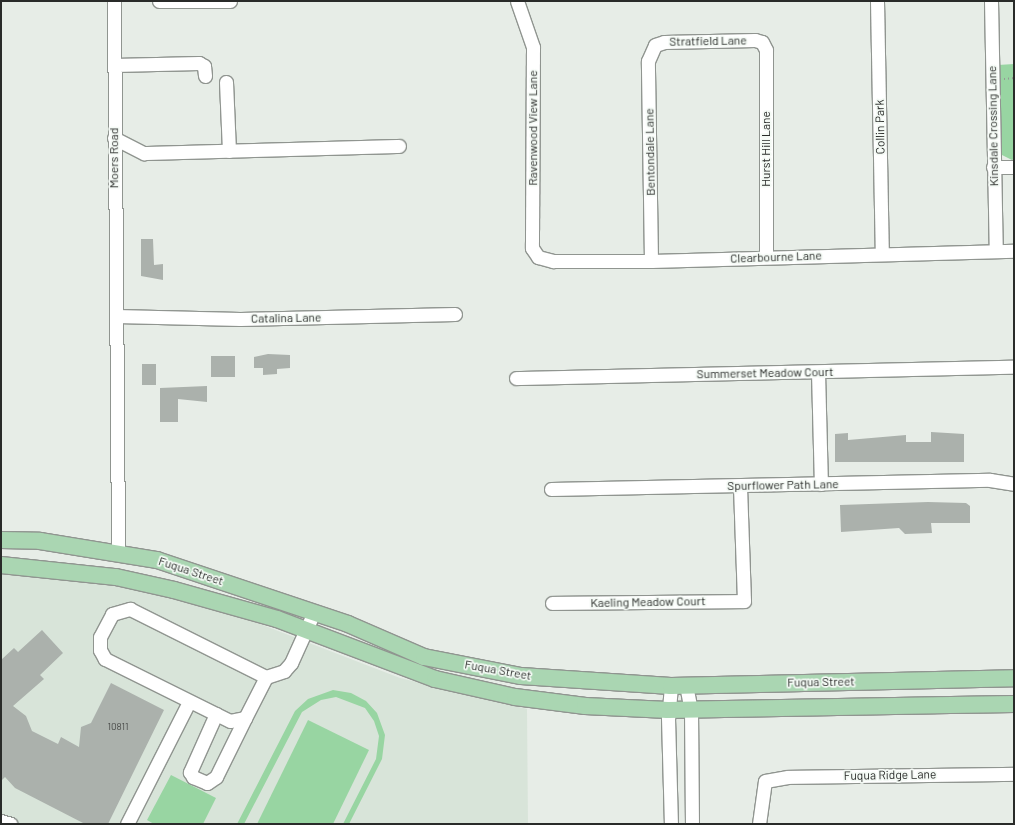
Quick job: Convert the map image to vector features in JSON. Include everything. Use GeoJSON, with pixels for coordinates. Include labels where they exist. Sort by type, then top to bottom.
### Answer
{"type":"FeatureCollection","features":[{"type":"Feature","properties":{"kind":"main road","name":"Fuqua Street"},"geometry":{"type":"LineString","coordinates":[[1,540],[40,541],[157,560],[314,612],[424,657],[521,676],[679,685],[1014,678]]}},
{"type":"Feature","properties":{"kind":"main road"},"geometry":{"type":"LineString","coordinates":[[116,578],[118,553]]}},
{"type":"Feature","properties":{"kind":"main road","name":"Fuqua Street"},"geometry":{"type":"LineString","coordinates":[[1,565],[116,578],[196,596],[306,631],[435,679],[515,697],[585,706],[668,710],[910,704],[1014,704]]}},
{"type":"Feature","properties":{"kind":"main road"},"geometry":{"type":"LineString","coordinates":[[910,680],[910,704]]}},
{"type":"Feature","properties":{"kind":"street","name":"Moers Road"},"geometry":{"type":"LineString","coordinates":[[114,1],[118,553]]}},
{"type":"Feature","properties":{"kind":"street"},"geometry":{"type":"LineString","coordinates":[[159,1],[230,1]]}},
{"type":"Feature","properties":{"kind":"street","name":"Ravenwood View Lane"},"geometry":{"type":"LineString","coordinates":[[517,1],[533,47],[532,248],[538,257]]}},
{"type":"Feature","properties":{"kind":"street","name":"Collin Park"},"geometry":{"type":"LineString","coordinates":[[877,1],[882,254]]}},
{"type":"Feature","properties":{"kind":"street","name":"Kinsdale Crossing Lane"},"geometry":{"type":"LineString","coordinates":[[992,1],[993,166],[996,251]]}},
{"type":"Feature","properties":{"kind":"street","name":"Stratfield Lane"},"geometry":{"type":"LineString","coordinates":[[655,45],[762,42]]}},
{"type":"Feature","properties":{"kind":"street","name":"Hurst Hill Lane"},"geometry":{"type":"LineString","coordinates":[[762,42],[766,50],[766,257]]}},
{"type":"Feature","properties":{"kind":"street","name":"Bentondale Lane"},"geometry":{"type":"LineString","coordinates":[[651,261],[648,61],[655,45]]}},
{"type":"Feature","properties":{"kind":"street"},"geometry":{"type":"LineString","coordinates":[[114,65],[199,63],[204,66],[205,76]]}},
{"type":"Feature","properties":{"kind":"street"},"geometry":{"type":"LineString","coordinates":[[226,82],[230,151]]}},
{"type":"Feature","properties":{"kind":"street"},"geometry":{"type":"LineString","coordinates":[[114,138],[144,153],[399,146]]}},
{"type":"Feature","properties":{"kind":"street"},"geometry":{"type":"LineString","coordinates":[[993,166],[1014,167]]}},
{"type":"Feature","properties":{"kind":"street","name":"Clearbourne Lane"},"geometry":{"type":"LineString","coordinates":[[538,257],[554,261],[651,261],[1014,251]]}},
{"type":"Feature","properties":{"kind":"street","name":"Catalina Lane"},"geometry":{"type":"LineString","coordinates":[[116,316],[240,319],[455,314]]}},
{"type":"Feature","properties":{"kind":"street","name":"Summerset Meadow Court"},"geometry":{"type":"LineString","coordinates":[[516,378],[1014,367]]}},
{"type":"Feature","properties":{"kind":"street"},"geometry":{"type":"LineString","coordinates":[[818,372],[820,484]]}},
{"type":"Feature","properties":{"kind":"street","name":"Spurflower Path Lane"},"geometry":{"type":"LineString","coordinates":[[551,489],[990,480],[1014,484]]}},
{"type":"Feature","properties":{"kind":"street","name":"Kaeling Meadow Court"},"geometry":{"type":"LineString","coordinates":[[552,603],[744,601],[740,486]]}},
{"type":"Feature","properties":{"kind":"street"},"geometry":{"type":"LineString","coordinates":[[246,718],[230,721],[105,659],[100,650],[100,637],[112,614],[130,609],[266,677],[284,671],[291,663],[314,612]]}},
{"type":"Feature","properties":{"kind":"street"},"geometry":{"type":"LineString","coordinates":[[216,714],[190,772],[193,777],[207,783],[216,778],[266,677]]}},
{"type":"Feature","properties":{"kind":"street"},"geometry":{"type":"LineString","coordinates":[[679,685],[691,710],[692,824]]}},
{"type":"Feature","properties":{"kind":"street"},"geometry":{"type":"LineString","coordinates":[[671,824],[668,710],[679,685]]}},
{"type":"Feature","properties":{"kind":"street"},"geometry":{"type":"LineString","coordinates":[[127,824],[189,702]]}},
{"type":"Feature","properties":{"kind":"street","name":"Fuqua Ridge Lane"},"geometry":{"type":"LineString","coordinates":[[759,824],[765,781],[788,777],[1014,774]]}},
{"type":"Feature","properties":{"kind":"street"},"geometry":{"type":"LineString","coordinates":[[1,821],[11,824]]}},
{"type":"Feature","properties":{"kind":"shaded area"},"geometry":{"type":"Polygon","coordinates":[[[1,574],[76,578],[150,591],[260,624],[400,678],[527,709],[528,824],[1,824],[1,574]]]}},
{"type":"Feature","properties":{"kind":"green space"},"geometry":{"type":"Polygon","coordinates":[[[1014,64],[1014,159],[1012,160],[1000,154],[998,65],[1014,64]]]}},
{"type":"Feature","properties":{"kind":"green space"},"geometry":{"type":"Polygon","coordinates":[[[333,690],[351,693],[366,701],[377,713],[385,735],[382,759],[349,824],[343,824],[376,759],[379,736],[374,721],[365,708],[336,697],[321,700],[302,712],[244,824],[237,824],[295,711],[308,699],[333,690]]]}},
{"type":"Feature","properties":{"kind":"green space"},"geometry":{"type":"Polygon","coordinates":[[[308,720],[369,750],[333,824],[257,824],[308,720]]]}},
{"type":"Feature","properties":{"kind":"green space"},"geometry":{"type":"Polygon","coordinates":[[[171,775],[216,798],[203,824],[154,824],[147,820],[171,775]]]}},
{"type":"Feature","properties":{"kind":"building"},"geometry":{"type":"Polygon","coordinates":[[[141,239],[153,239],[154,265],[163,264],[163,280],[141,276],[141,239]]]}},
{"type":"Feature","properties":{"kind":"building"},"geometry":{"type":"Polygon","coordinates":[[[268,354],[290,355],[290,368],[277,369],[277,374],[263,375],[263,368],[254,368],[254,357],[268,354]]]}},
{"type":"Feature","properties":{"kind":"building"},"geometry":{"type":"Polygon","coordinates":[[[211,356],[235,356],[235,377],[211,377],[211,356]]]}},
{"type":"Feature","properties":{"kind":"building"},"geometry":{"type":"Polygon","coordinates":[[[142,364],[156,364],[156,385],[142,385],[142,364]]]}},
{"type":"Feature","properties":{"kind":"building"},"geometry":{"type":"Polygon","coordinates":[[[207,386],[207,402],[178,399],[178,422],[160,422],[160,388],[207,386]]]}},
{"type":"Feature","properties":{"kind":"building"},"geometry":{"type":"Polygon","coordinates":[[[931,432],[964,434],[964,462],[835,462],[835,434],[848,433],[848,440],[906,435],[906,442],[931,442],[931,432]]]}},
{"type":"Feature","properties":{"kind":"building"},"geometry":{"type":"Polygon","coordinates":[[[928,502],[966,503],[970,506],[970,523],[931,523],[932,533],[905,534],[899,528],[841,532],[840,505],[928,502]]]}},
{"type":"Feature","properties":{"kind":"building"},"geometry":{"type":"Polygon","coordinates":[[[42,630],[63,653],[40,675],[44,679],[13,706],[26,716],[32,731],[58,744],[61,737],[79,747],[81,727],[91,723],[111,683],[164,710],[108,824],[85,824],[15,788],[5,777],[1,781],[1,660],[14,648],[18,652],[42,630]]]}}]}
